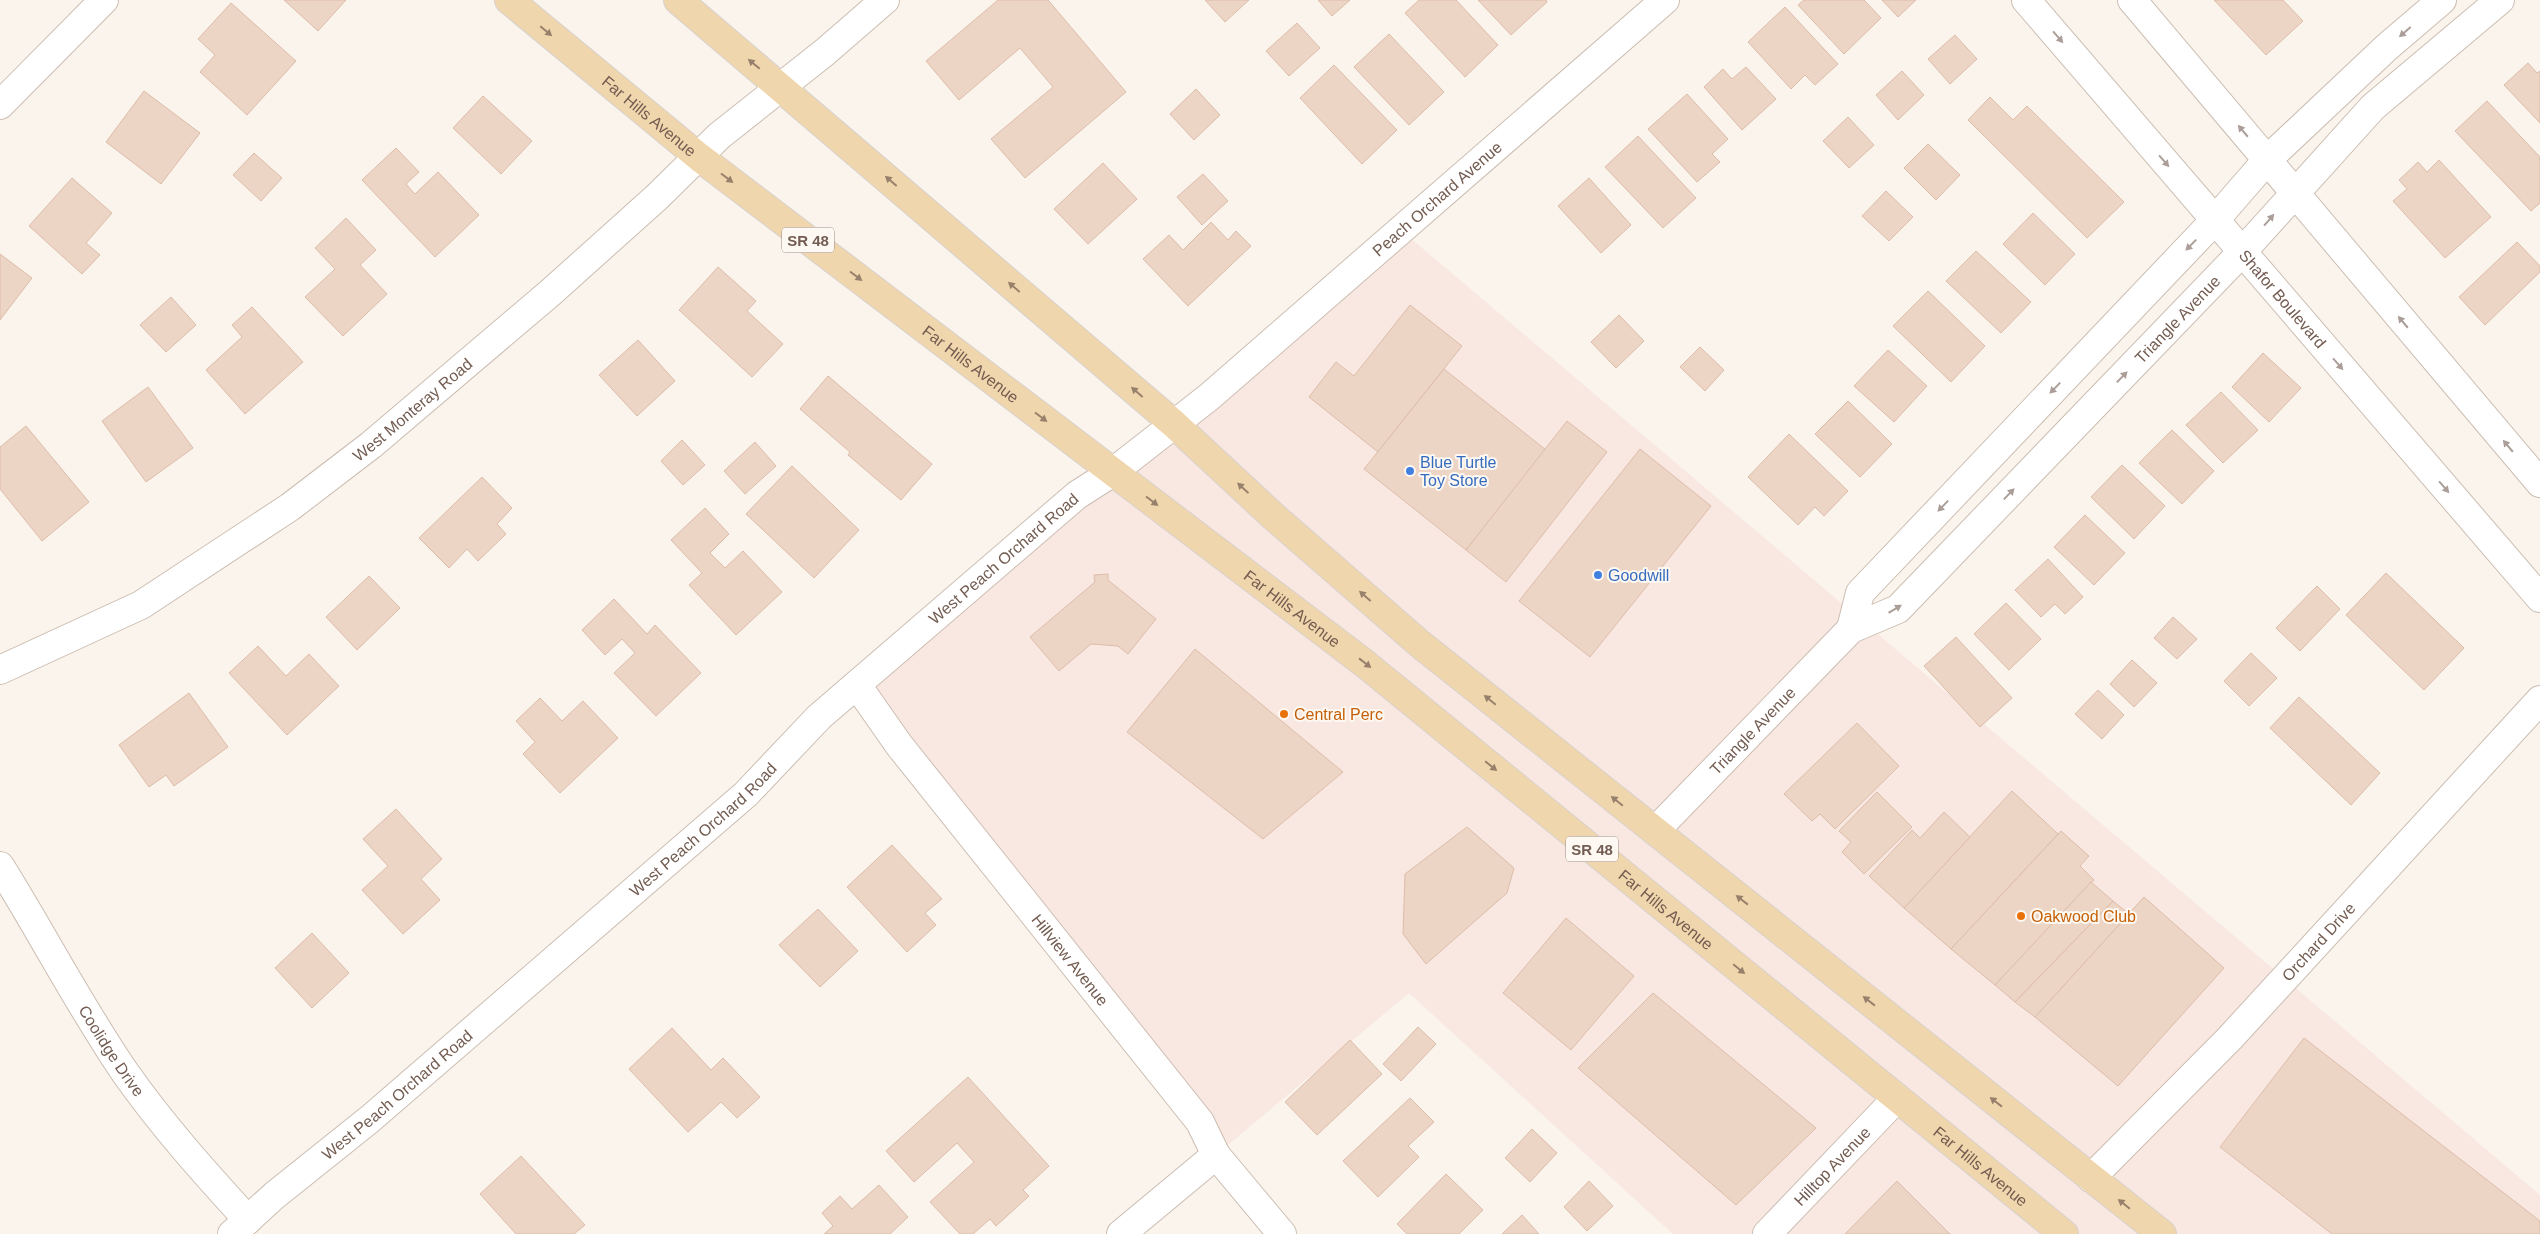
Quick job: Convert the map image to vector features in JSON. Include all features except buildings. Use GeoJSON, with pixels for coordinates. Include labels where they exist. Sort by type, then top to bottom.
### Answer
{"type":"FeatureCollection","features":[{"type":"Feature","properties":{"kind":"main road","name":"Far Hills Avenue"},"geometry":{"type":"LineString","coordinates":[[509,0],[699,157],[1364,662],[2064,1234]]}},
{"type":"Feature","properties":{"kind":"main road"},"geometry":{"type":"LineString","coordinates":[[678,0],[781,86],[1174,424],[1273,516],[1420,644],[2162,1234]]}},
{"type":"Feature","properties":{"kind":"street"},"geometry":{"type":"LineString","coordinates":[[0,105],[104,0]]}},
{"type":"Feature","properties":{"kind":"street","name":"West Monteray Road"},"geometry":{"type":"LineString","coordinates":[[0,670],[141,605],[290,507],[371,445],[550,293],[657,197],[719,136],[885,0]]}},
{"type":"Feature","properties":{"kind":"street","name":"Peach Orchard Avenue"},"geometry":{"type":"LineString","coordinates":[[1174,424],[1209,397],[1666,0]]}},
{"type":"Feature","properties":{"kind":"street","name":"Shafor Boulevard"},"geometry":{"type":"LineString","coordinates":[[2026,0],[2540,598]]}},
{"type":"Feature","properties":{"kind":"street"},"geometry":{"type":"LineString","coordinates":[[2132,0],[2540,483]]}},
{"type":"Feature","properties":{"kind":"street"},"geometry":{"type":"LineString","coordinates":[[1851,629],[1860,593],[2215,220],[2268,160],[2387,47],[2442,0]]}},
{"type":"Feature","properties":{"kind":"street","name":"Triangle Avenue"},"geometry":{"type":"LineString","coordinates":[[1655,831],[1851,629],[1898,609],[2242,252],[2372,107],[2500,0]]}},
{"type":"Feature","properties":{"kind":"street","name":"West Peach Orchard Road"},"geometry":{"type":"LineString","coordinates":[[240,1227],[370,1119],[746,794],[819,717],[1077,496],[1113,472],[1174,424]]}},
{"type":"Feature","properties":{"kind":"street","name":"Hillview Avenue"},"geometry":{"type":"LineString","coordinates":[[857,685],[899,745],[1200,1122],[1216,1155],[1282,1234]]}},
{"type":"Feature","properties":{"kind":"street","name":"Orchard Drive"},"geometry":{"type":"LineString","coordinates":[[2091,1178],[2230,1038],[2540,700]]}},
{"type":"Feature","properties":{"kind":"street","name":"Coolidge Drive"},"geometry":{"type":"LineString","coordinates":[[0,866],[85,1010],[124,1071],[240,1227]]}},
{"type":"Feature","properties":{"kind":"street","name":"Hilltop Avenue"},"geometry":{"type":"LineString","coordinates":[[1767,1234],[1897,1098]]}},
{"type":"Feature","properties":{"kind":"street"},"geometry":{"type":"LineString","coordinates":[[1121,1234],[1216,1155]]}},
{"type":"Feature","properties":{"kind":"shaded area"},"geometry":{"type":"Polygon","coordinates":[[[1402,231],[2540,1195],[2540,1234],[1673,1234],[1409,993],[1216,1155],[857,685],[1402,231]]]}},
{"type":"Feature","properties":{"kind":"place","name":"Blue Turtle Toy Store"},"geometry":{"type":"Point","coordinates":[1410,471]}},
{"type":"Feature","properties":{"kind":"place","name":"Goodwill"},"geometry":{"type":"Point","coordinates":[1598,575]}},
{"type":"Feature","properties":{"kind":"place","name":"Central Perc"},"geometry":{"type":"Point","coordinates":[1284,714]}},
{"type":"Feature","properties":{"kind":"place","name":"Oakwood Club"},"geometry":{"type":"Point","coordinates":[2021,916]}}]}
